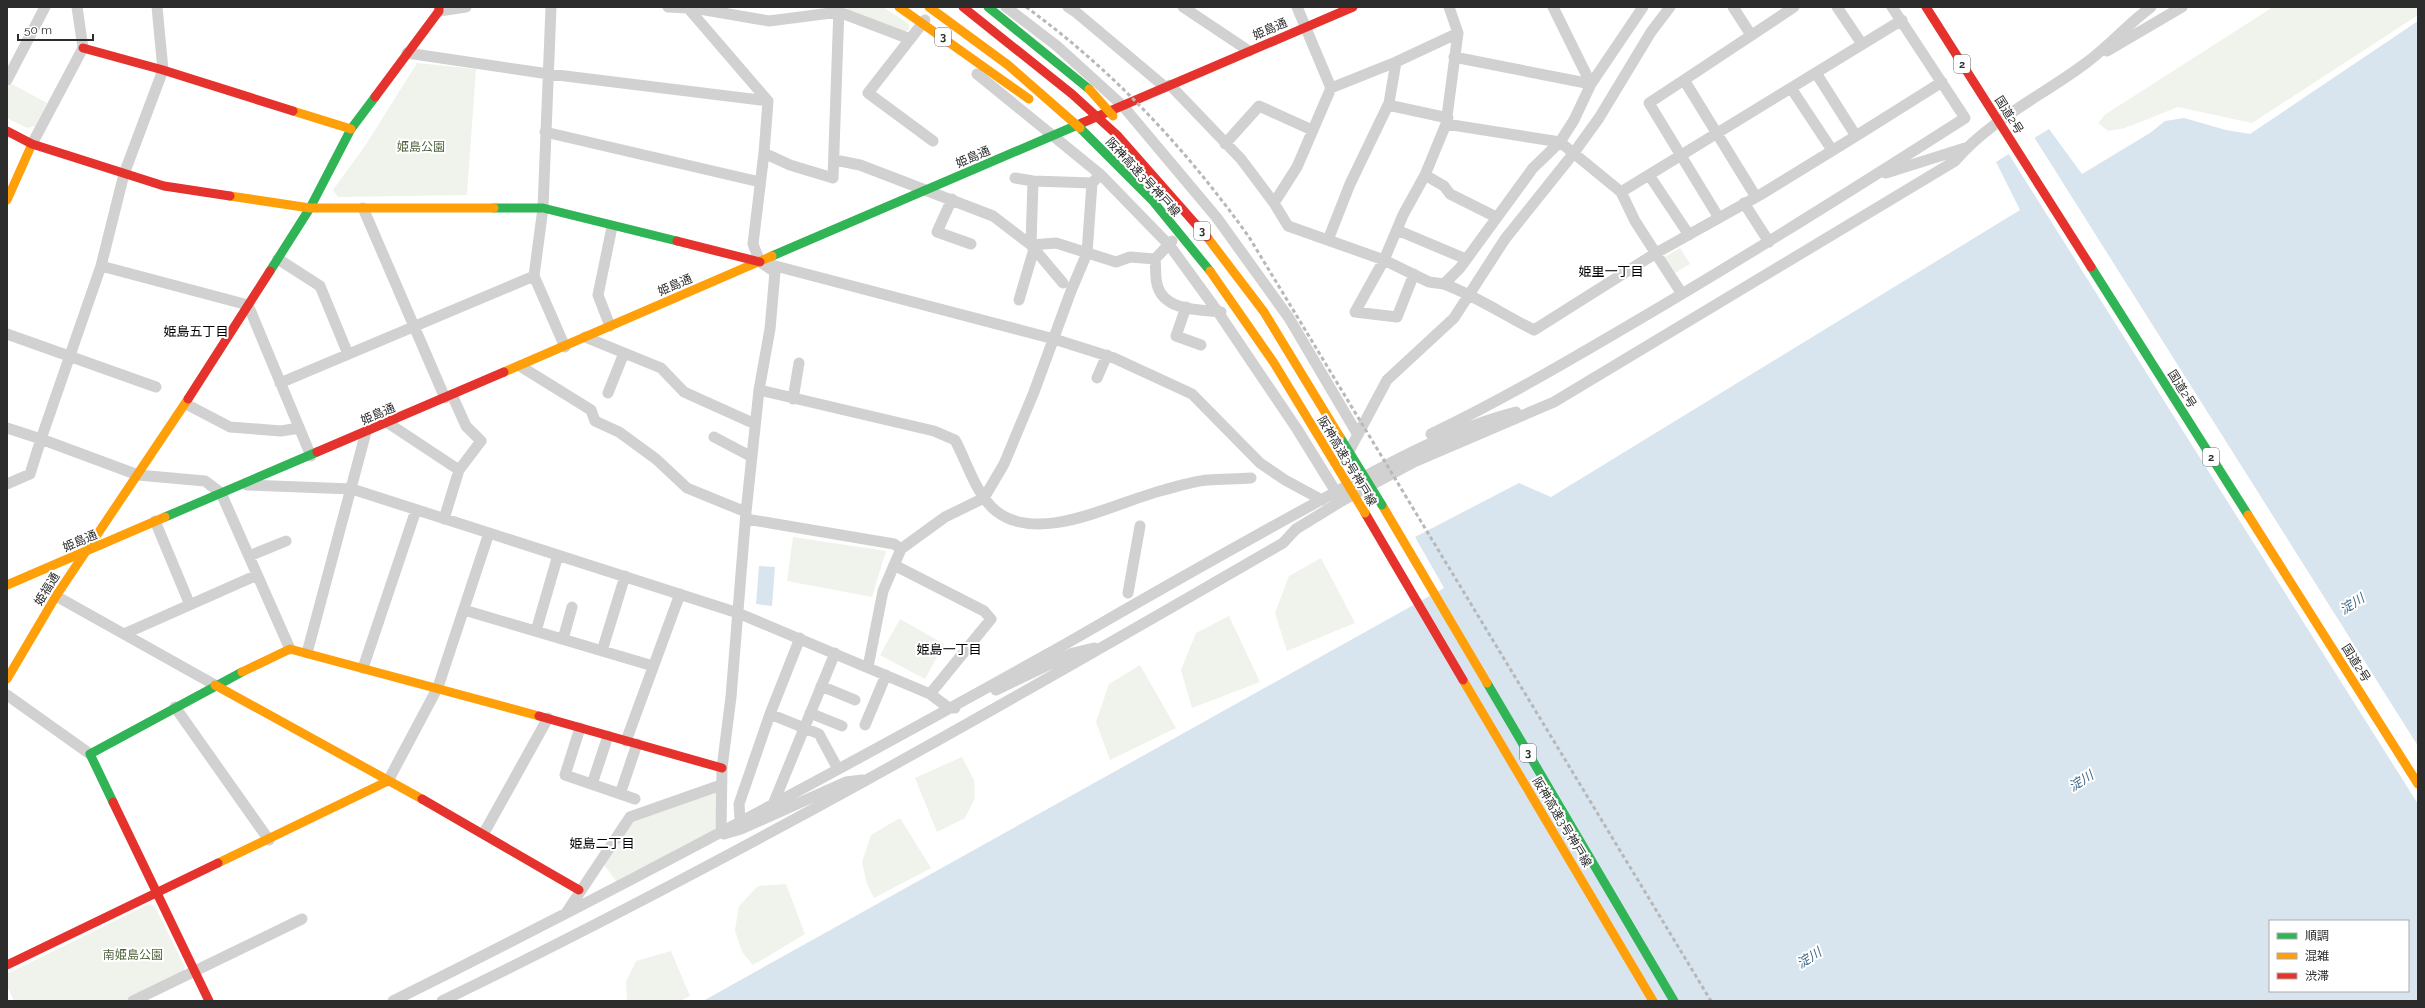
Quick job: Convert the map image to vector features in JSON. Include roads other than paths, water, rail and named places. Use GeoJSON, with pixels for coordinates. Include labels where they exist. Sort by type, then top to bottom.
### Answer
{"type":"FeatureCollection","features":[{"type":"Feature","properties":{"kind":"main road","name":"3"},"geometry":{"type":"LineString","coordinates":[[899,7],[1037,104]]}},
{"type":"Feature","properties":{"kind":"main road","name":"阪神高速3号神戸線"},"geometry":{"type":"LineString","coordinates":[[929,7],[1001,61],[1055,106],[1144,192],[1213,276],[1279,371],[1653,1001]]}},
{"type":"Feature","properties":{"kind":"main road","name":"阪神高速3号神戸線"},"geometry":{"type":"LineString","coordinates":[[962,7],[1055,80],[1117,135],[1195,222],[1264,312],[1386,512],[1674,1001]]}},
{"type":"Feature","properties":{"kind":"main road","name":"3"},"geometry":{"type":"LineString","coordinates":[[988,7],[1089,89],[1234,263],[1264,312]]}},
{"type":"Feature","properties":{"kind":"main road","name":"姫島通"},"geometry":{"type":"LineString","coordinates":[[7,585],[565,347],[610,326],[1353,7]]}},
{"type":"Feature","properties":{"kind":"main road","name":"国道2号"},"geometry":{"type":"LineString","coordinates":[[1926,7],[1999,120],[2418,784]]}},
{"type":"Feature","properties":{"kind":"main road","name":"姫福通"},"geometry":{"type":"LineString","coordinates":[[7,679],[56,596],[186,404],[310,208],[352,129],[439,9]]}},
{"type":"Feature","properties":{"kind":"main road"},"geometry":{"type":"LineString","coordinates":[[83,48],[163,70],[352,129]]}},
{"type":"Feature","properties":{"kind":"main road","name":"国道2号"},"geometry":{"type":"LineString","coordinates":[[2006,109],[2015,124]]}},
{"type":"Feature","properties":{"kind":"main road","name":"3"},"geometry":{"type":"LineString","coordinates":[[1054,118],[1144,192]]}},
{"type":"Feature","properties":{"kind":"main road"},"geometry":{"type":"LineString","coordinates":[[7,131],[32,144],[164,186],[310,208],[543,208],[760,262]]}},
{"type":"Feature","properties":{"kind":"main road"},"geometry":{"type":"LineString","coordinates":[[7,200],[32,144]]}},
{"type":"Feature","properties":{"kind":"main road"},"geometry":{"type":"LineString","coordinates":[[209,1001],[90,754],[216,685],[290,649],[438,687],[722,768]]}},
{"type":"Feature","properties":{"kind":"main road"},"geometry":{"type":"LineString","coordinates":[[216,685],[484,833],[579,890]]}},
{"type":"Feature","properties":{"kind":"main road"},"geometry":{"type":"LineString","coordinates":[[7,965],[269,840],[388,781]]}},
{"type":"Feature","properties":{"kind":"street"},"geometry":{"type":"LineString","coordinates":[[7,80],[45,7]]}},
{"type":"Feature","properties":{"kind":"street"},"geometry":{"type":"LineString","coordinates":[[32,144],[83,48],[77,7]]}},
{"type":"Feature","properties":{"kind":"street"},"geometry":{"type":"LineString","coordinates":[[7,484],[30,474],[101,266],[124,174],[163,70],[157,7]]}},
{"type":"Feature","properties":{"kind":"street"},"geometry":{"type":"LineString","coordinates":[[439,9],[466,7]]}},
{"type":"Feature","properties":{"kind":"street"},"geometry":{"type":"LineString","coordinates":[[551,7],[543,208],[534,276],[565,347]]}},
{"type":"Feature","properties":{"kind":"street"},"geometry":{"type":"LineString","coordinates":[[668,7],[688,8],[769,21],[839,9],[910,39]]}},
{"type":"Feature","properties":{"kind":"street"},"geometry":{"type":"LineString","coordinates":[[891,7],[914,21],[918,29],[1011,99],[1101,175],[1170,246],[1218,312],[1297,429],[1336,492]]}},
{"type":"Feature","properties":{"kind":"street"},"geometry":{"type":"LineString","coordinates":[[934,142],[868,93],[936,7]]}},
{"type":"Feature","properties":{"kind":"street"},"geometry":{"type":"LineString","coordinates":[[1006,7],[1057,46],[1123,106],[1217,218],[1289,318],[1358,434]]}},
{"type":"Feature","properties":{"kind":"street"},"geometry":{"type":"LineString","coordinates":[[1183,7],[1249,51]]}},
{"type":"Feature","properties":{"kind":"street"},"geometry":{"type":"LineString","coordinates":[[1297,7],[1331,88]]}},
{"type":"Feature","properties":{"kind":"street"},"geometry":{"type":"LineString","coordinates":[[1414,274],[1397,317],[1355,312],[1384,260],[1397,230],[1425,175],[1447,121],[1458,33],[1449,7]]}},
{"type":"Feature","properties":{"kind":"street"},"geometry":{"type":"LineString","coordinates":[[1553,7],[1590,84]]}},
{"type":"Feature","properties":{"kind":"street"},"geometry":{"type":"LineString","coordinates":[[1444,284],[1466,259],[1533,168],[1560,142],[1574,120],[1590,84],[1643,7]]}},
{"type":"Feature","properties":{"kind":"street"},"geometry":{"type":"LineString","coordinates":[[1336,492],[1341,467],[1387,380],[1454,318],[1458,308],[1471,294],[1504,239],[1573,154],[1599,118],[1651,32],[1670,7]]}},
{"type":"Feature","properties":{"kind":"street"},"geometry":{"type":"LineString","coordinates":[[1733,7],[1751,35]]}},
{"type":"Feature","properties":{"kind":"street"},"geometry":{"type":"LineString","coordinates":[[1837,7],[1862,44]]}},
{"type":"Feature","properties":{"kind":"street"},"geometry":{"type":"LineString","coordinates":[[1431,434],[1485,408],[1682,294],[1769,242],[1965,118],[1902,20],[1892,7]]}},
{"type":"Feature","properties":{"kind":"street"},"geometry":{"type":"LineString","coordinates":[[2087,62],[2135,18],[2151,7]]}},
{"type":"Feature","properties":{"kind":"street"},"geometry":{"type":"LineString","coordinates":[[442,1001],[677,881],[868,779],[1106,646],[1283,543],[1296,529],[1340,502],[1414,462],[1554,402],[1955,161],[1966,148],[1999,120],[2006,109],[2182,7]]}},
{"type":"Feature","properties":{"kind":"street"},"geometry":{"type":"LineString","coordinates":[[688,8],[768,101],[764,153],[753,244],[760,262],[775,272],[770,329],[759,390],[746,516],[731,697],[722,768],[721,831]]}},
{"type":"Feature","properties":{"kind":"street"},"geometry":{"type":"LineString","coordinates":[[1719,218],[1649,103],[1791,8]]}},
{"type":"Feature","properties":{"kind":"street"},"geometry":{"type":"LineString","coordinates":[[764,153],[790,165],[833,178],[835,160],[835,76],[839,9]]}},
{"type":"Feature","properties":{"kind":"street"},"geometry":{"type":"LineString","coordinates":[[1076,9],[1168,86],[1241,159],[1274,203],[1288,226],[1384,260],[1429,282],[1444,284],[1471,294],[1486,305],[1534,330],[1656,252],[1756,197],[1942,82]]}},
{"type":"Feature","properties":{"kind":"street"},"geometry":{"type":"LineString","coordinates":[[1621,192],[1902,20]]}},
{"type":"Feature","properties":{"kind":"street"},"geometry":{"type":"LineString","coordinates":[[1274,203],[1297,166],[1331,88],[1396,62],[1458,33]]}},
{"type":"Feature","properties":{"kind":"street"},"geometry":{"type":"LineString","coordinates":[[407,52],[549,74],[768,101]]}},
{"type":"Feature","properties":{"kind":"street"},"geometry":{"type":"LineString","coordinates":[[1454,57],[1590,84]]}},
{"type":"Feature","properties":{"kind":"street"},"geometry":{"type":"LineString","coordinates":[[1328,240],[1350,184],[1388,105],[1396,62]]}},
{"type":"Feature","properties":{"kind":"street"},"geometry":{"type":"LineString","coordinates":[[1816,73],[1856,136]]}},
{"type":"Feature","properties":{"kind":"street"},"geometry":{"type":"LineString","coordinates":[[1684,80],[1756,197]]}},
{"type":"Feature","properties":{"kind":"street"},"geometry":{"type":"LineString","coordinates":[[1791,88],[1832,150]]}},
{"type":"Feature","properties":{"kind":"street"},"geometry":{"type":"LineString","coordinates":[[1388,105],[1447,121],[1560,142],[1621,192],[1635,221],[1682,294]]}},
{"type":"Feature","properties":{"kind":"street"},"geometry":{"type":"LineString","coordinates":[[1225,144],[1259,106],[1312,130]]}},
{"type":"Feature","properties":{"kind":"street"},"geometry":{"type":"LineString","coordinates":[[545,132],[760,182]]}},
{"type":"Feature","properties":{"kind":"street"},"geometry":{"type":"LineString","coordinates":[[1873,177],[1966,148]]}},
{"type":"Feature","properties":{"kind":"street"},"geometry":{"type":"LineString","coordinates":[[835,160],[860,165],[928,189],[993,216],[1032,247],[1063,283]]}},
{"type":"Feature","properties":{"kind":"street"},"geometry":{"type":"LineString","coordinates":[[1015,178],[1033,181],[1092,183],[1101,175]]}},
{"type":"Feature","properties":{"kind":"street"},"geometry":{"type":"LineString","coordinates":[[1425,175],[1444,186],[1450,194],[1496,217]]}},
{"type":"Feature","properties":{"kind":"street"},"geometry":{"type":"LineString","coordinates":[[1649,175],[1689,235]]}},
{"type":"Feature","properties":{"kind":"street"},"geometry":{"type":"LineString","coordinates":[[1019,300],[1032,247],[1033,181]]}},
{"type":"Feature","properties":{"kind":"street"},"geometry":{"type":"LineString","coordinates":[[868,667],[884,591],[901,549],[946,517],[984,498],[1004,464],[1087,253],[1092,183]]}},
{"type":"Feature","properties":{"kind":"street"},"geometry":{"type":"LineString","coordinates":[[1032,247],[1056,243],[1116,262],[1130,257],[1156,259],[1170,246],[1198,195]]}},
{"type":"Feature","properties":{"kind":"street"},"geometry":{"type":"LineString","coordinates":[[952,199],[937,232],[971,244]]}},
{"type":"Feature","properties":{"kind":"street"},"geometry":{"type":"LineString","coordinates":[[1744,204],[1769,242]]}},
{"type":"Feature","properties":{"kind":"street"},"geometry":{"type":"LineString","coordinates":[[363,208],[414,325],[448,397],[466,426],[481,441],[460,470],[444,518]]}},
{"type":"Feature","properties":{"kind":"street"},"geometry":{"type":"LineString","coordinates":[[610,326],[598,295],[612,226]]}},
{"type":"Feature","properties":{"kind":"street"},"geometry":{"type":"LineString","coordinates":[[1397,230],[1466,259]]}},
{"type":"Feature","properties":{"kind":"street"},"geometry":{"type":"LineString","coordinates":[[278,259],[320,286],[348,354]]}},
{"type":"Feature","properties":{"kind":"street"},"geometry":{"type":"LineString","coordinates":[[1156,259],[1157,285],[1161,293],[1173,306],[1218,312],[1289,318]]}},
{"type":"Feature","properties":{"kind":"street"},"geometry":{"type":"LineString","coordinates":[[760,262],[1054,339],[1107,355],[1192,394],[1260,463],[1285,480],[1322,500]]}},
{"type":"Feature","properties":{"kind":"street"},"geometry":{"type":"LineString","coordinates":[[101,266],[248,305],[311,456]]}},
{"type":"Feature","properties":{"kind":"street"},"geometry":{"type":"LineString","coordinates":[[280,383],[414,325],[534,276]]}},
{"type":"Feature","properties":{"kind":"street"},"geometry":{"type":"LineString","coordinates":[[1186,307],[1176,336],[1201,345]]}},
{"type":"Feature","properties":{"kind":"street"},"geometry":{"type":"LineString","coordinates":[[7,334],[156,387]]}},
{"type":"Feature","properties":{"kind":"street"},"geometry":{"type":"LineString","coordinates":[[585,338],[661,368],[684,392],[756,424]]}},
{"type":"Feature","properties":{"kind":"street"},"geometry":{"type":"LineString","coordinates":[[608,393],[624,353]]}},
{"type":"Feature","properties":{"kind":"street"},"geometry":{"type":"LineString","coordinates":[[1098,378],[1107,355]]}},
{"type":"Feature","properties":{"kind":"street"},"geometry":{"type":"LineString","coordinates":[[793,399],[799,363]]}},
{"type":"Feature","properties":{"kind":"street"},"geometry":{"type":"LineString","coordinates":[[520,366],[590,410],[595,421],[619,432],[656,459],[687,488],[746,516],[894,544],[901,549]]}},
{"type":"Feature","properties":{"kind":"street"},"geometry":{"type":"LineString","coordinates":[[759,390],[934,432],[955,440],[984,498],[996,511],[1015,520],[1033,524],[1053,523],[1107,510],[1160,491],[1203,481],[1251,478]]}},
{"type":"Feature","properties":{"kind":"street"},"geometry":{"type":"LineString","coordinates":[[393,1001],[565,914],[838,769],[1401,457],[1458,430],[1501,416],[1554,402]]}},
{"type":"Feature","properties":{"kind":"street"},"geometry":{"type":"LineString","coordinates":[[186,404],[230,427],[281,431],[299,428]]}},
{"type":"Feature","properties":{"kind":"street"},"geometry":{"type":"LineString","coordinates":[[388,423],[460,470]]}},
{"type":"Feature","properties":{"kind":"street"},"geometry":{"type":"LineString","coordinates":[[7,428],[41,439],[138,476],[205,481],[221,493],[290,649]]}},
{"type":"Feature","properties":{"kind":"street"},"geometry":{"type":"LineString","coordinates":[[307,653],[366,432]]}},
{"type":"Feature","properties":{"kind":"street"},"geometry":{"type":"LineString","coordinates":[[714,438],[752,457]]}},
{"type":"Feature","properties":{"kind":"street"},"geometry":{"type":"LineString","coordinates":[[244,484],[352,489],[444,518],[738,613],[930,694],[949,708],[960,708],[1073,653],[1106,646]]}},
{"type":"Feature","properties":{"kind":"street"},"geometry":{"type":"LineString","coordinates":[[363,668],[416,510]]}},
{"type":"Feature","properties":{"kind":"street"},"geometry":{"type":"LineString","coordinates":[[155,521],[190,605]]}},
{"type":"Feature","properties":{"kind":"street"},"geometry":{"type":"LineString","coordinates":[[1128,593],[1140,526]]}},
{"type":"Feature","properties":{"kind":"street"},"geometry":{"type":"LineString","coordinates":[[388,781],[438,687],[489,533]]}},
{"type":"Feature","properties":{"kind":"street"},"geometry":{"type":"LineString","coordinates":[[249,556],[286,541]]}},
{"type":"Feature","properties":{"kind":"street"},"geometry":{"type":"LineString","coordinates":[[536,631],[558,555]]}},
{"type":"Feature","properties":{"kind":"street"},"geometry":{"type":"LineString","coordinates":[[894,565],[984,611],[991,619],[930,694]]}},
{"type":"Feature","properties":{"kind":"street"},"geometry":{"type":"LineString","coordinates":[[124,634],[257,575]]}},
{"type":"Feature","properties":{"kind":"street"},"geometry":{"type":"LineString","coordinates":[[602,650],[625,576]]}},
{"type":"Feature","properties":{"kind":"street"},"geometry":{"type":"LineString","coordinates":[[626,741],[680,594]]}},
{"type":"Feature","properties":{"kind":"street"},"geometry":{"type":"LineString","coordinates":[[56,596],[216,685]]}},
{"type":"Feature","properties":{"kind":"street"},"geometry":{"type":"LineString","coordinates":[[563,639],[572,607]]}},
{"type":"Feature","properties":{"kind":"street"},"geometry":{"type":"LineString","coordinates":[[464,610],[653,666]]}},
{"type":"Feature","properties":{"kind":"street"},"geometry":{"type":"LineString","coordinates":[[740,820],[739,804],[770,714],[800,638]]}},
{"type":"Feature","properties":{"kind":"street"},"geometry":{"type":"LineString","coordinates":[[774,802],[835,653]]}},
{"type":"Feature","properties":{"kind":"street"},"geometry":{"type":"LineString","coordinates":[[865,725],[886,675]]}},
{"type":"Feature","properties":{"kind":"street"},"geometry":{"type":"LineString","coordinates":[[821,686],[855,700]]}},
{"type":"Feature","properties":{"kind":"street"},"geometry":{"type":"LineString","coordinates":[[7,695],[90,754]]}},
{"type":"Feature","properties":{"kind":"street"},"geometry":{"type":"LineString","coordinates":[[175,707],[269,840]]}},
{"type":"Feature","properties":{"kind":"street"},"geometry":{"type":"LineString","coordinates":[[810,713],[842,726]]}},
{"type":"Feature","properties":{"kind":"street"},"geometry":{"type":"LineString","coordinates":[[770,714],[819,734],[838,769]]}},
{"type":"Feature","properties":{"kind":"street"},"geometry":{"type":"LineString","coordinates":[[484,833],[548,718]]}},
{"type":"Feature","properties":{"kind":"street"},"geometry":{"type":"LineString","coordinates":[[580,728],[565,775],[635,798]]}},
{"type":"Feature","properties":{"kind":"street"},"geometry":{"type":"LineString","coordinates":[[592,784],[608,736]]}},
{"type":"Feature","properties":{"kind":"street"},"geometry":{"type":"LineString","coordinates":[[620,794],[637,744]]}},
{"type":"Feature","properties":{"kind":"street"},"geometry":{"type":"LineString","coordinates":[[721,831],[724,834],[741,829],[846,782],[868,779]]}},
{"type":"Feature","properties":{"kind":"street"},"geometry":{"type":"LineString","coordinates":[[565,914],[579,890],[630,817],[721,785]]}},
{"type":"Feature","properties":{"kind":"street"},"geometry":{"type":"LineString","coordinates":[[133,1001],[302,919]]}},
{"type":"Feature","properties":{"kind":"water","name":"淀川"},"geometry":{"type":"Polygon","coordinates":[[[2418,21],[2418,1001],[703,1001],[1444,588],[1415,537],[1519,483],[1551,497],[2020,210],[1996,162],[2049,129],[2082,174],[2150,133],[2165,121],[2184,118],[2226,130],[2250,134],[2418,21]]]}},
{"type":"Feature","properties":{"kind":"water"},"geometry":{"type":"Polygon","coordinates":[[[759,566],[775,567],[772,606],[756,604],[759,566]]]}},
{"type":"Feature","properties":{"kind":"railway"},"geometry":{"type":"LineString","coordinates":[[1026,7],[1089,58],[1147,113],[1200,173],[1249,237],[1711,1001]]}},
{"type":"Feature","properties":{"kind":"district","name":"姫里一丁目"},"geometry":{"type":"Point","coordinates":[1611,271]}},
{"type":"Feature","properties":{"kind":"district","name":"姫島五丁目"},"geometry":{"type":"Point","coordinates":[196,331]}},
{"type":"Feature","properties":{"kind":"district","name":"姫島一丁目"},"geometry":{"type":"Point","coordinates":[949,649]}},
{"type":"Feature","properties":{"kind":"district","name":"姫島二丁目"},"geometry":{"type":"Point","coordinates":[602,843]}},
{"type":"Feature","properties":{"kind":"park label","name":"姫島公園"},"geometry":{"type":"Point","coordinates":[421,147]}},
{"type":"Feature","properties":{"kind":"park label","name":"南姫島公園"},"geometry":{"type":"Point","coordinates":[133,955]}}]}
